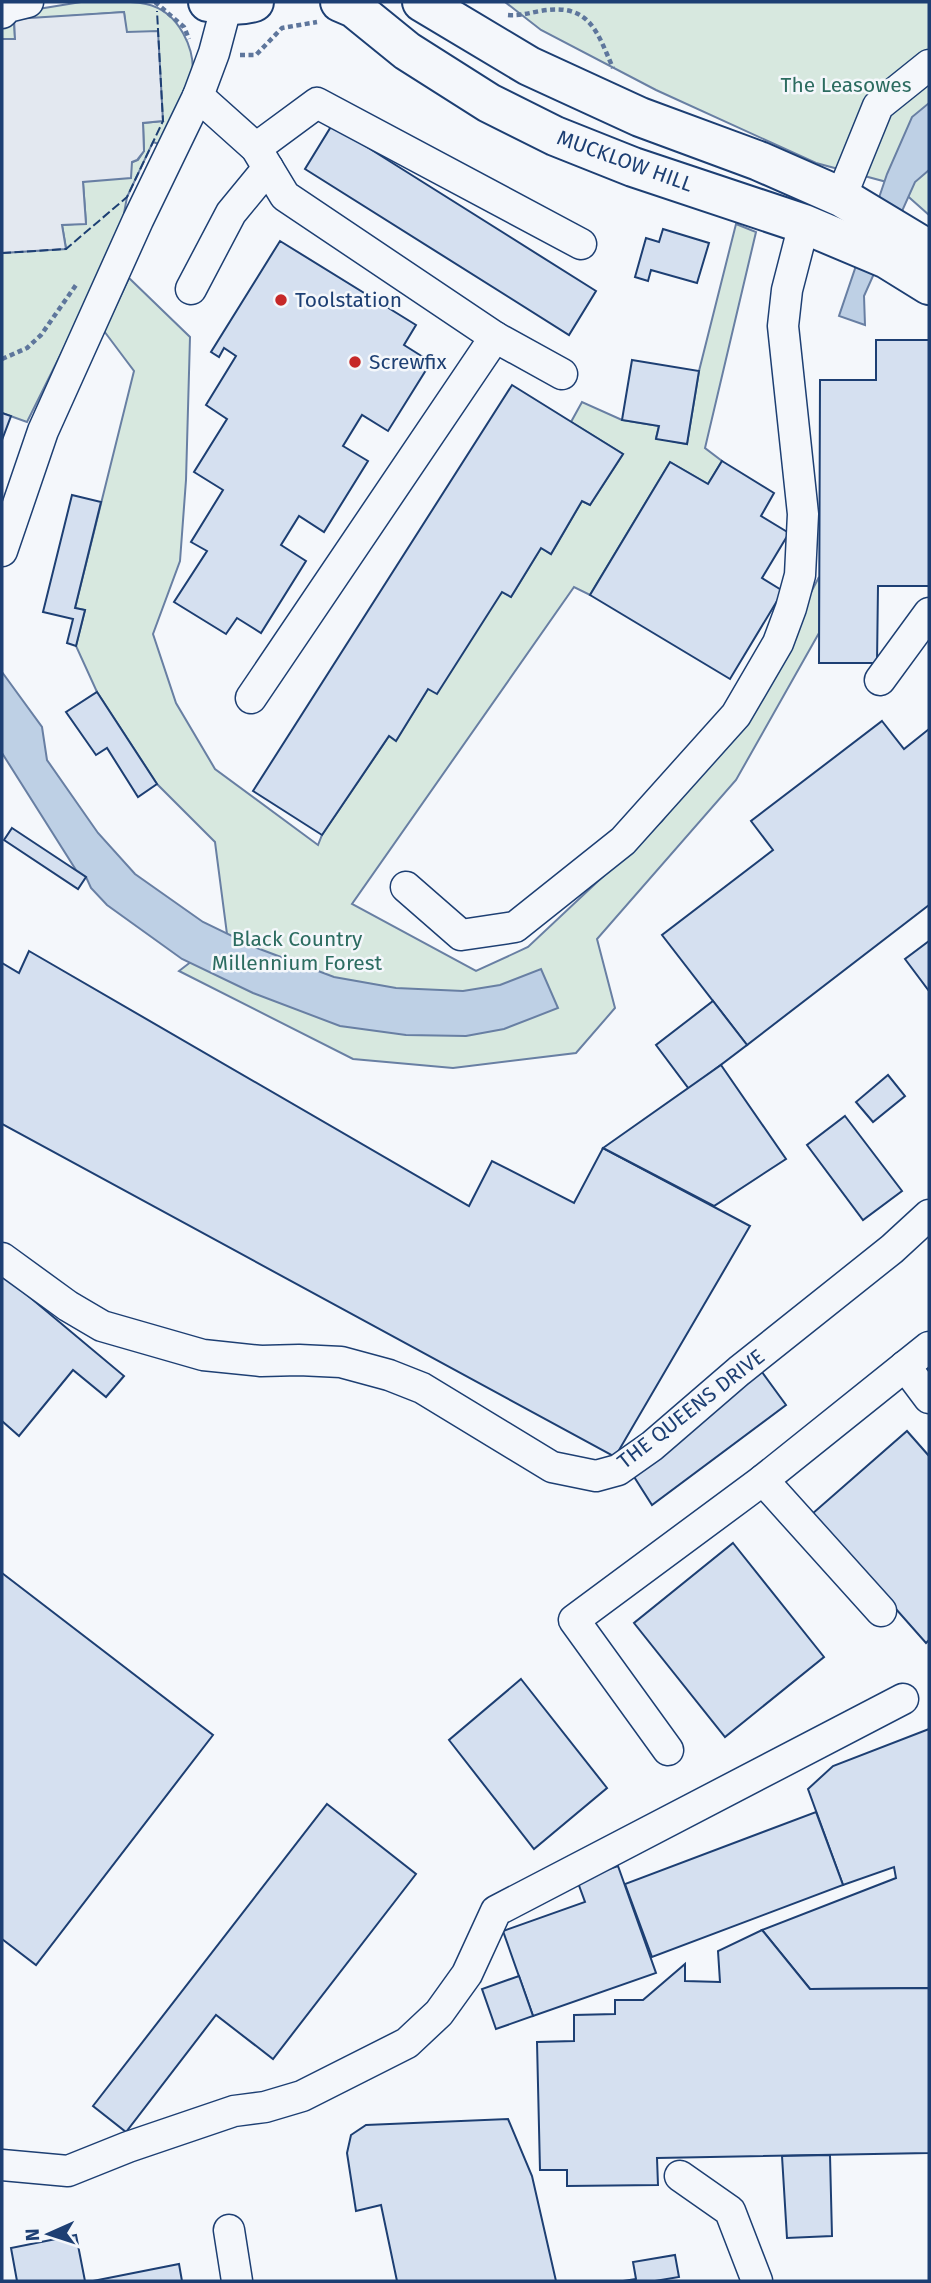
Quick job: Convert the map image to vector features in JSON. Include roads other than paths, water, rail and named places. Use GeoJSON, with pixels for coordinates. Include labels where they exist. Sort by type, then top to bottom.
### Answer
{"type":"FeatureCollection","features":[{"type":"Feature","properties":{"kind":"highway"},"geometry":{"type":"LineString","coordinates":[[422,2],[529,66],[640,117],[759,161],[841,197],[929,250]]}},
{"type":"Feature","properties":{"kind":"highway","name":"MUCKLOW HILL"},"geometry":{"type":"LineString","coordinates":[[334,13],[354,8],[407,51],[489,103],[555,136],[633,167],[804,224],[887,259],[929,285]]}},
{"type":"Feature","properties":{"kind":"lane"},"geometry":{"type":"LineString","coordinates":[[2,13],[8,7],[28,2]]}},
{"type":"Feature","properties":{"kind":"lane"},"geometry":{"type":"LineString","coordinates":[[2,551],[43,431],[138,220],[198,96],[213,51],[222,2]]}},
{"type":"Feature","properties":{"kind":"lane"},"geometry":{"type":"LineString","coordinates":[[841,197],[878,106],[929,65]]}},
{"type":"Feature","properties":{"kind":"lane"},"geometry":{"type":"LineString","coordinates":[[198,96],[262,158],[285,196],[495,337],[562,374]]}},
{"type":"Feature","properties":{"kind":"lane"},"geometry":{"type":"LineString","coordinates":[[191,289],[262,158],[317,103],[581,244]]}},
{"type":"Feature","properties":{"kind":"lane"},"geometry":{"type":"LineString","coordinates":[[406,887],[461,935],[515,927],[623,841],[736,715],[778,643],[792,608],[800,575],[803,514],[783,327],[788,290],[804,224]]}},
{"type":"Feature","properties":{"kind":"lane"},"geometry":{"type":"LineString","coordinates":[[251,698],[495,337]]}},
{"type":"Feature","properties":{"kind":"lane"},"geometry":{"type":"LineString","coordinates":[[880,680],[929,613]]}},
{"type":"Feature","properties":{"kind":"lane","name":"THE QUEENS DRIVE"},"geometry":{"type":"LineString","coordinates":[[2,1258],[68,1306],[102,1326],[203,1355],[261,1361],[341,1362],[389,1375],[422,1388],[552,1467],[596,1476],[618,1470],[652,1446],[739,1371],[892,1249],[927,1216]]}},
{"type":"Feature","properties":{"kind":"lane"},"geometry":{"type":"LineString","coordinates":[[668,1750],[574,1620],[763,1480],[929,1347]]}},
{"type":"Feature","properties":{"kind":"lane"},"geometry":{"type":"LineString","coordinates":[[905,1366],[929,1398]]}},
{"type":"Feature","properties":{"kind":"lane"},"geometry":{"type":"LineString","coordinates":[[763,1480],[881,1611]]}},
{"type":"Feature","properties":{"kind":"lane"},"geometry":{"type":"LineString","coordinates":[[2,2165],[68,2171],[128,2147],[234,2111],[265,2107],[302,2096],[407,2043],[439,2012],[467,1974],[496,1911],[902,1699]]}},
{"type":"Feature","properties":{"kind":"lane"},"geometry":{"type":"LineString","coordinates":[[680,2176],[730,2211],[757,2281]]}},
{"type":"Feature","properties":{"kind":"lane"},"geometry":{"type":"LineString","coordinates":[[229,2230],[237,2281]]}},
{"type":"Feature","properties":{"kind":"water"},"geometry":{"type":"Polygon","coordinates":[[[929,103],[929,170],[915,182],[864,296],[865,325],[839,316],[887,174],[912,117],[929,103]]]}},
{"type":"Feature","properties":{"kind":"water"},"geometry":{"type":"Polygon","coordinates":[[[2,672],[42,727],[47,760],[98,833],[135,874],[203,922],[257,948],[334,977],[396,988],[463,991],[500,985],[541,969],[558,1008],[504,1029],[466,1036],[406,1035],[340,1026],[253,993],[182,959],[107,905],[91,888],[86,877],[76,870],[2,753],[2,672]]]}},
{"type":"Feature","properties":{"kind":"place","name":"Toolstation"},"geometry":{"type":"Point","coordinates":[281,300]}},
{"type":"Feature","properties":{"kind":"place","name":"Screwfix"},"geometry":{"type":"Point","coordinates":[355,362]}},
{"type":"Feature","properties":{"kind":"park label","name":"The Leasowes"},"geometry":{"type":"Point","coordinates":[846,85]}},
{"type":"Feature","properties":{"kind":"park label","name":"Black Country Millennium Forest"},"geometry":{"type":"Point","coordinates":[297,951]}}]}
